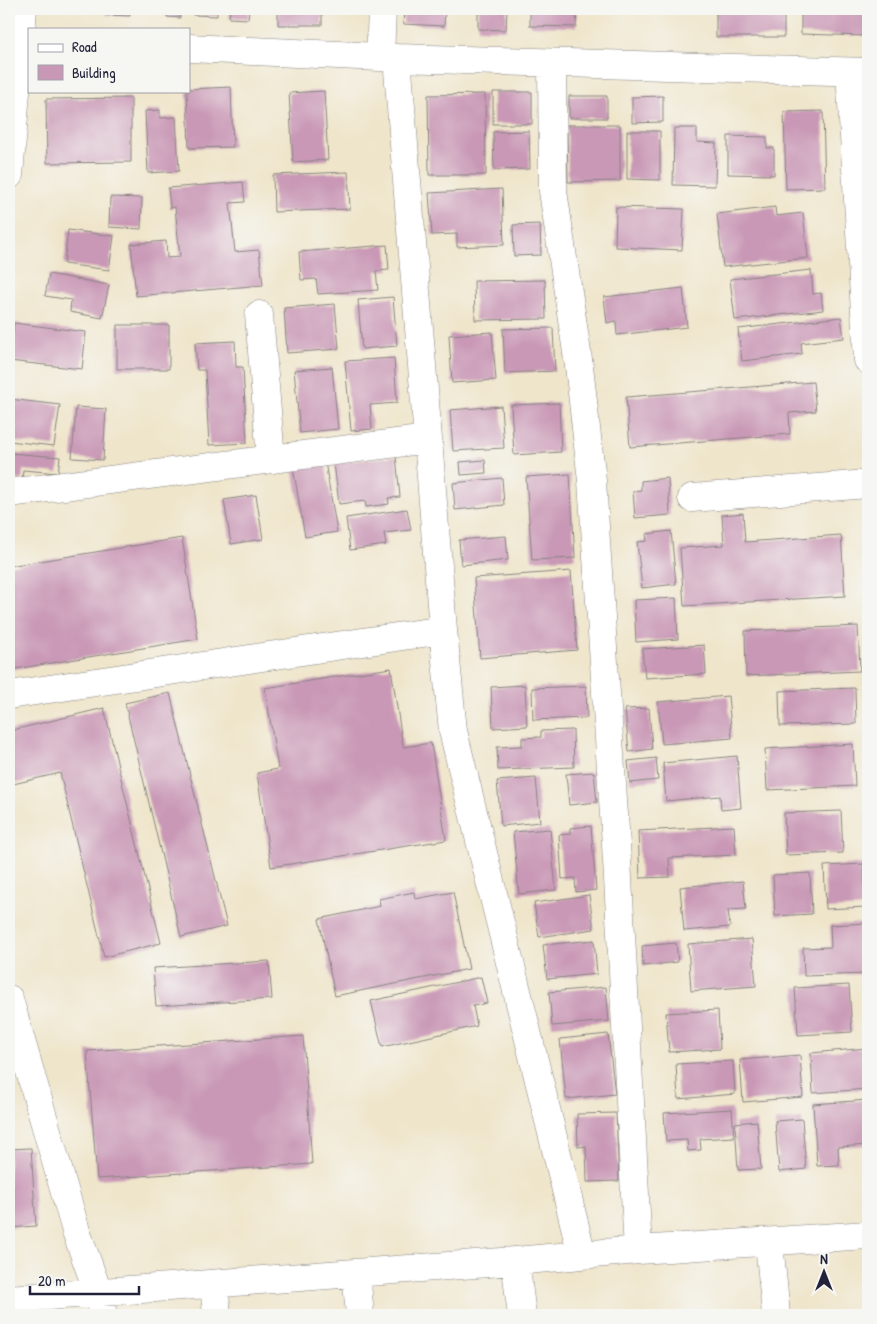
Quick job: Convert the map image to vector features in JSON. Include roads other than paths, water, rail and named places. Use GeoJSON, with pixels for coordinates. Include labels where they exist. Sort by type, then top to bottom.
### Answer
{"type":"FeatureCollection","features":[{"type":"Feature","properties":{"kind":"street"},"geometry":{"type":"LineString","coordinates":[[9,175],[23,9]]}},
{"type":"Feature","properties":{"kind":"street"},"geometry":{"type":"LineString","coordinates":[[382,9],[389,58],[428,439],[453,731],[582,1255]]}},
{"type":"Feature","properties":{"kind":"street"},"geometry":{"type":"LineString","coordinates":[[190,48],[389,58],[859,72],[868,360]]}},
{"type":"Feature","properties":{"kind":"street"},"geometry":{"type":"LineString","coordinates":[[552,63],[553,191],[579,366],[592,481],[617,860],[638,1250]]}},
{"type":"Feature","properties":{"kind":"street"},"geometry":{"type":"LineString","coordinates":[[259,315],[271,459]]}},
{"type":"Feature","properties":{"kind":"street"},"geometry":{"type":"LineString","coordinates":[[9,492],[428,439]]}},
{"type":"Feature","properties":{"kind":"street"},"geometry":{"type":"LineString","coordinates":[[692,498],[868,484]]}},
{"type":"Feature","properties":{"kind":"street"},"geometry":{"type":"LineString","coordinates":[[9,695],[443,630]]}},
{"type":"Feature","properties":{"kind":"street"},"geometry":{"type":"LineString","coordinates":[[9,1003],[76,1231],[101,1304]]}},
{"type":"Feature","properties":{"kind":"street"},"geometry":{"type":"LineString","coordinates":[[9,1299],[101,1304],[214,1284],[638,1250],[868,1235]]}},
{"type":"Feature","properties":{"kind":"street"},"geometry":{"type":"LineString","coordinates":[[769,1242],[776,1315]]}},
{"type":"Feature","properties":{"kind":"street"},"geometry":{"type":"LineString","coordinates":[[514,1261],[522,1315]]}},
{"type":"Feature","properties":{"kind":"street"},"geometry":{"type":"LineString","coordinates":[[356,1273],[360,1315]]}},
{"type":"Feature","properties":{"kind":"street"},"geometry":{"type":"LineString","coordinates":[[214,1284],[217,1315]]}}]}
